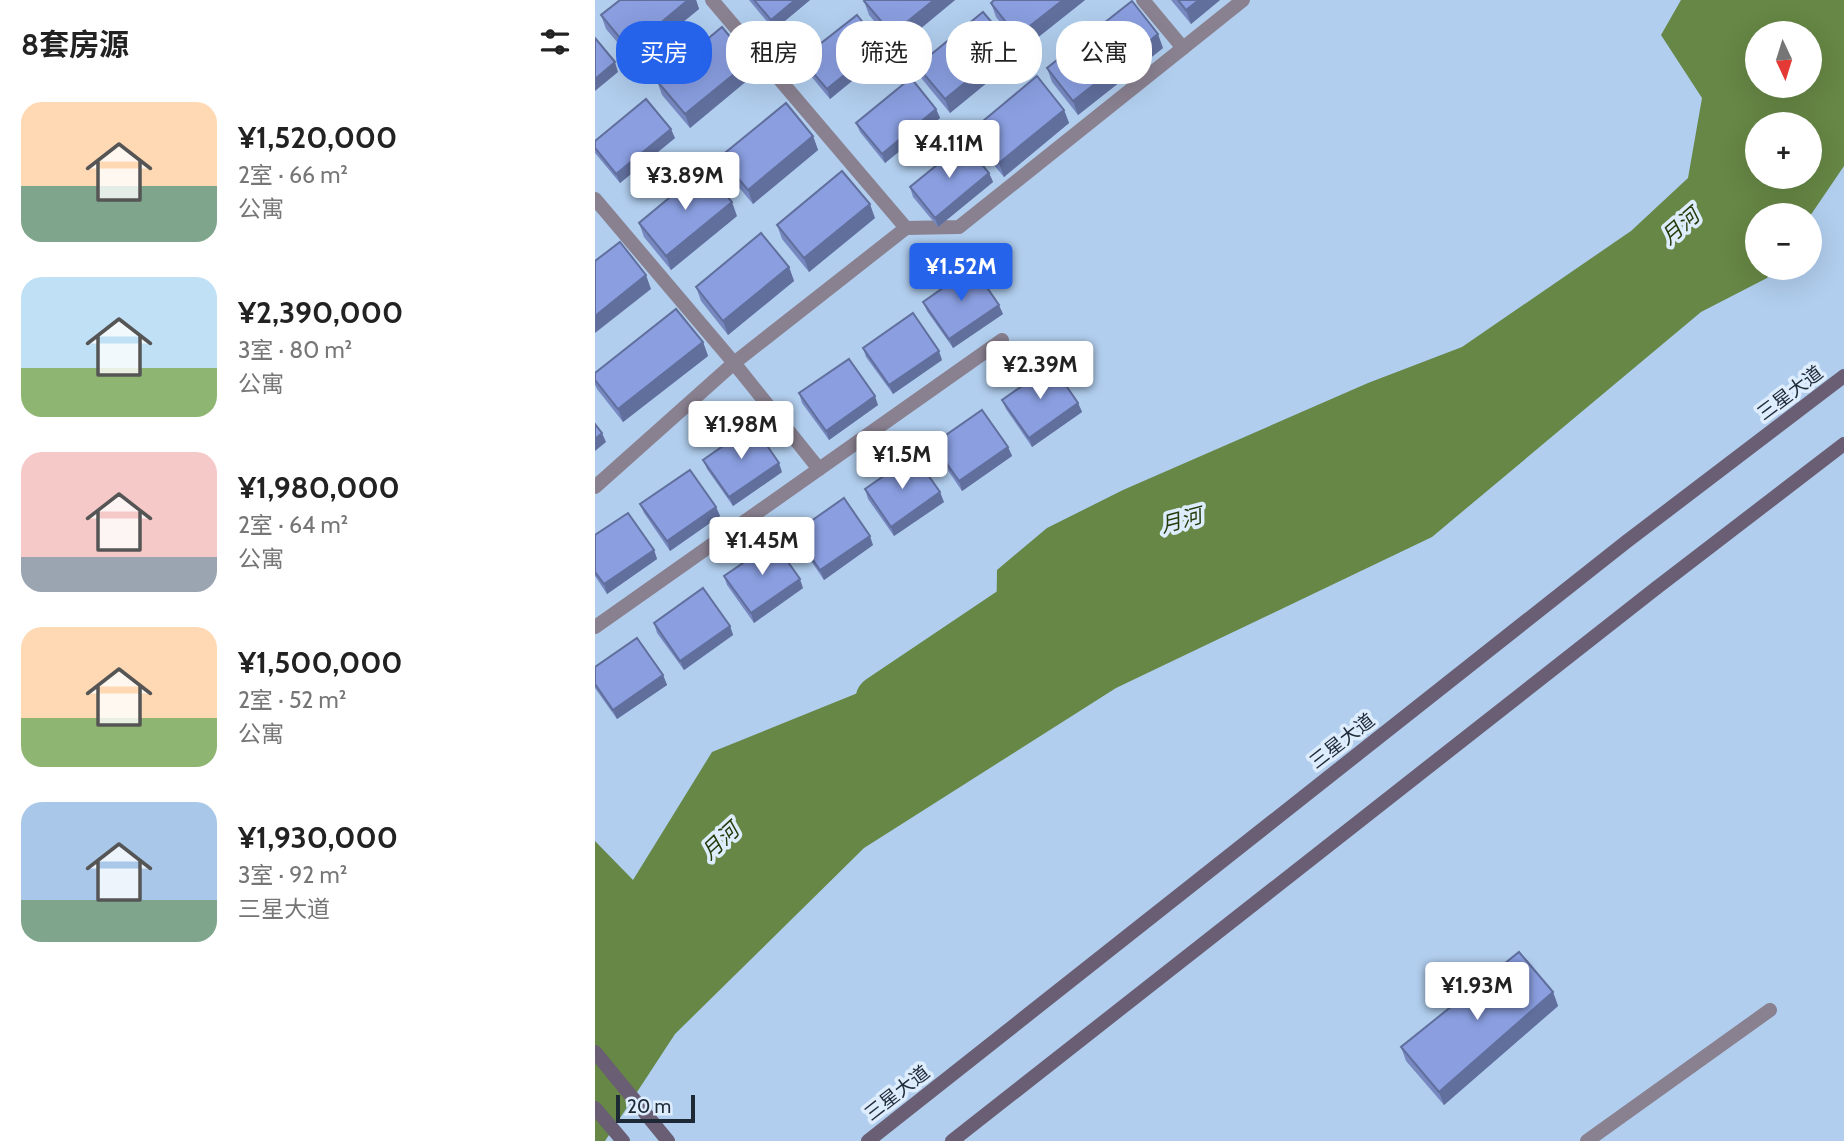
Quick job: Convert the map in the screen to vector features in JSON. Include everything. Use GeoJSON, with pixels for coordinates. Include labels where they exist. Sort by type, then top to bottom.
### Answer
{"type":"FeatureCollection","features":[{"type":"Feature","properties":{"kind":"street"},"geometry":{"type":"LineString","coordinates":[[712,0],[906,229]]}},
{"type":"Feature","properties":{"kind":"street"},"geometry":{"type":"LineString","coordinates":[[1143,0],[1183,48]]}},
{"type":"Feature","properties":{"kind":"street"},"geometry":{"type":"LineString","coordinates":[[595,487],[734,363],[906,229],[959,228],[1243,0]]}},
{"type":"Feature","properties":{"kind":"street"},"geometry":{"type":"LineString","coordinates":[[595,199],[734,363],[819,469]]}},
{"type":"Feature","properties":{"kind":"street"},"geometry":{"type":"LineString","coordinates":[[595,627],[1002,340]]}},
{"type":"Feature","properties":{"kind":"street","name":"三星大道"},"geometry":{"type":"LineString","coordinates":[[868,1141],[1605,559],[1844,376]]}},
{"type":"Feature","properties":{"kind":"street"},"geometry":{"type":"LineString","coordinates":[[952,1141],[1644,597],[1844,444]]}},
{"type":"Feature","properties":{"kind":"street"},"geometry":{"type":"LineString","coordinates":[[1587,1141],[1770,1010]]}},
{"type":"Feature","properties":{"kind":"street"},"geometry":{"type":"LineString","coordinates":[[595,1052],[668,1141]]}},
{"type":"Feature","properties":{"kind":"street"},"geometry":{"type":"LineString","coordinates":[[595,1108],[624,1141]]}},
{"type":"Feature","properties":{"kind":"water"},"geometry":{"type":"Polygon","coordinates":[[[1681,0],[1844,0],[1844,166],[1819,203],[1745,203],[1745,280],[1763,280],[1701,312],[1432,537],[1116,688],[864,848],[675,1034],[605,1141],[595,1141],[595,841],[633,880],[712,752],[996,637],[997,570],[1047,528],[1123,490],[1368,383],[1462,347],[1631,231],[1688,178],[1702,98],[1661,35],[1681,0]]]}},
{"type":"Feature","properties":{"kind":"building"},"geometry":{"type":"Polygon","coordinates":[[[620,0],[688,0],[663,21],[616,21],[616,33],[601,15],[620,0]]]}},
{"type":"Feature","properties":{"kind":"building"},"geometry":{"type":"Polygon","coordinates":[[[754,0],[795,0],[771,20],[754,0]]]}},
{"type":"Feature","properties":{"kind":"building"},"geometry":{"type":"Polygon","coordinates":[[[934,0],[908,21],[881,21],[864,1],[934,0]]]}},
{"type":"Feature","properties":{"kind":"building"},"geometry":{"type":"Polygon","coordinates":[[[994,0],[1063,0],[1036,21],[1005,21],[991,3],[994,0]]]}},
{"type":"Feature","properties":{"kind":"building"},"geometry":{"type":"Polygon","coordinates":[[[1178,0],[1199,0],[1186,10],[1178,0]]]}},
{"type":"Feature","properties":{"kind":"building"},"geometry":{"type":"Polygon","coordinates":[[[1132,1],[1148,21],[1107,21],[1132,1]]]}},
{"type":"Feature","properties":{"kind":"building"},"geometry":{"type":"Polygon","coordinates":[[[983,12],[991,21],[972,21],[983,12]]]}},
{"type":"Feature","properties":{"kind":"building"},"geometry":{"type":"Polygon","coordinates":[[[857,15],[862,21],[849,21],[857,15]]]}},
{"type":"Feature","properties":{"kind":"building"},"geometry":{"type":"Polygon","coordinates":[[[1152,26],[1158,34],[1152,39],[1152,26]]]}},
{"type":"Feature","properties":{"kind":"building"},"geometry":{"type":"Polygon","coordinates":[[[722,27],[726,32],[726,81],[685,114],[660,84],[712,84],[712,35],[722,27]]]}},
{"type":"Feature","properties":{"kind":"building"},"geometry":{"type":"Polygon","coordinates":[[[836,32],[836,82],[827,89],[822,83],[822,42],[836,32]]]}},
{"type":"Feature","properties":{"kind":"building"},"geometry":{"type":"Polygon","coordinates":[[[595,38],[615,62],[595,79],[595,38]]]}},
{"type":"Feature","properties":{"kind":"building"},"geometry":{"type":"Polygon","coordinates":[[[946,42],[946,84],[963,84],[945,99],[932,84],[932,54],[946,42]]]}},
{"type":"Feature","properties":{"kind":"building"},"geometry":{"type":"Polygon","coordinates":[[[1056,61],[1056,79],[1047,68],[1056,61]]]}},
{"type":"Feature","properties":{"kind":"building"},"geometry":{"type":"Polygon","coordinates":[[[1042,82],[1064,110],[999,163],[971,131],[1027,84],[1042,82]]]}},
{"type":"Feature","properties":{"kind":"building"},"geometry":{"type":"Polygon","coordinates":[[[904,84],[916,84],[936,109],[882,154],[856,123],[904,84]]]}},
{"type":"Feature","properties":{"kind":"building"},"geometry":{"type":"Polygon","coordinates":[[[1060,84],[1095,84],[1073,101],[1060,84]]]}},
{"type":"Feature","properties":{"kind":"building"},"geometry":{"type":"Polygon","coordinates":[[[646,99],[671,129],[616,174],[595,148],[595,141],[646,99]]]}},
{"type":"Feature","properties":{"kind":"building"},"geometry":{"type":"Polygon","coordinates":[[[786,103],[813,136],[748,190],[720,157],[786,103]]]}},
{"type":"Feature","properties":{"kind":"building"},"geometry":{"type":"Polygon","coordinates":[[[964,143],[989,173],[935,218],[910,187],[964,143]]]}},
{"type":"Feature","properties":{"kind":"building"},"geometry":{"type":"Polygon","coordinates":[[[704,169],[732,202],[666,256],[639,223],[704,169]]]}},
{"type":"Feature","properties":{"kind":"building"},"geometry":{"type":"Polygon","coordinates":[[[842,171],[870,204],[804,258],[777,225],[842,171]]]}},
{"type":"Feature","properties":{"kind":"building"},"geometry":{"type":"Polygon","coordinates":[[[761,233],[789,267],[723,321],[696,287],[761,233]]]}},
{"type":"Feature","properties":{"kind":"building"},"geometry":{"type":"Polygon","coordinates":[[[620,242],[646,275],[595,316],[595,261],[620,242]]]}},
{"type":"Feature","properties":{"kind":"building"},"geometry":{"type":"Polygon","coordinates":[[[973,267],[999,305],[949,339],[923,302],[973,267]]]}},
{"type":"Feature","properties":{"kind":"building"},"geometry":{"type":"Polygon","coordinates":[[[676,309],[703,342],[618,409],[595,380],[595,373],[676,309]]]}},
{"type":"Feature","properties":{"kind":"building"},"geometry":{"type":"Polygon","coordinates":[[[913,313],[939,351],[889,385],[863,348],[913,313]]]}},
{"type":"Feature","properties":{"kind":"building"},"geometry":{"type":"Polygon","coordinates":[[[849,359],[875,396],[826,431],[799,393],[849,359]]]}},
{"type":"Feature","properties":{"kind":"building"},"geometry":{"type":"Polygon","coordinates":[[[1052,365],[1078,403],[1029,438],[1002,400],[1052,365]]]}},
{"type":"Feature","properties":{"kind":"building"},"geometry":{"type":"Polygon","coordinates":[[[982,410],[1008,447],[959,481],[933,444],[982,410]]]}},
{"type":"Feature","properties":{"kind":"building"},"geometry":{"type":"Polygon","coordinates":[[[595,424],[602,433],[595,439],[595,424]]]}},
{"type":"Feature","properties":{"kind":"building"},"geometry":{"type":"Polygon","coordinates":[[[753,425],[779,463],[729,497],[703,460],[753,425]]]}},
{"type":"Feature","properties":{"kind":"building"},"geometry":{"type":"Polygon","coordinates":[[[914,455],[940,492],[891,527],[865,489],[914,455]]]}},
{"type":"Feature","properties":{"kind":"building"},"geometry":{"type":"Polygon","coordinates":[[[690,470],[716,507],[667,541],[640,504],[690,470]]]}},
{"type":"Feature","properties":{"kind":"building"},"geometry":{"type":"Polygon","coordinates":[[[844,498],[870,536],[820,570],[794,533],[844,498]]]}},
{"type":"Feature","properties":{"kind":"building"},"geometry":{"type":"Polygon","coordinates":[[[628,513],[654,550],[604,584],[595,572],[595,535],[628,513]]]}},
{"type":"Feature","properties":{"kind":"building"},"geometry":{"type":"Polygon","coordinates":[[[774,542],[800,579],[751,613],[724,576],[774,542]]]}},
{"type":"Feature","properties":{"kind":"building"},"geometry":{"type":"Polygon","coordinates":[[[703,588],[730,626],[680,661],[654,623],[703,588]]]}},
{"type":"Feature","properties":{"kind":"building"},"geometry":{"type":"Polygon","coordinates":[[[637,638],[663,675],[613,710],[595,684],[595,667],[637,638]]]}},
{"type":"Feature","properties":{"kind":"building"},"geometry":{"type":"Polygon","coordinates":[[[1519,952],[1553,992],[1439,1092],[1401,1047],[1519,952]]]}},
{"type":"Feature","properties":{"kind":"waterway","name":"月河"},"geometry":{"type":"LineString","coordinates":[[879,699],[1050,584]]}}]}
